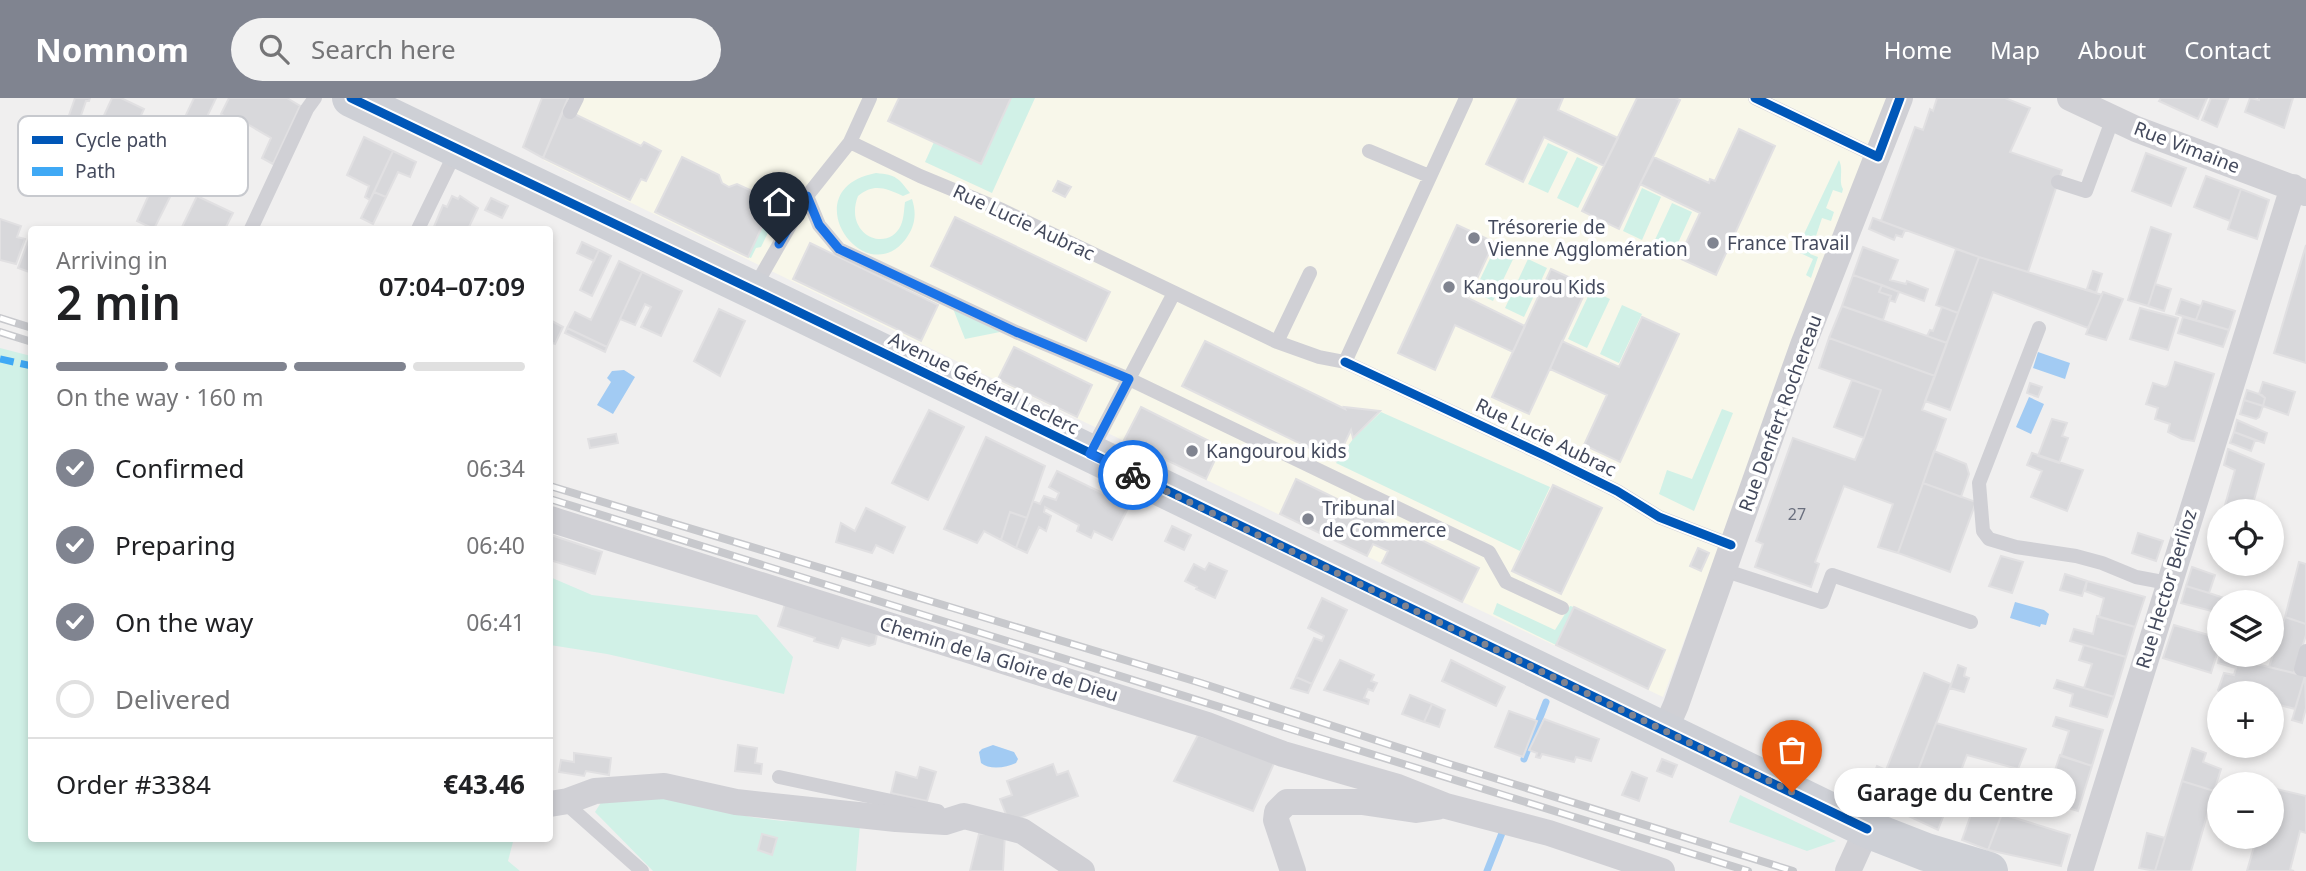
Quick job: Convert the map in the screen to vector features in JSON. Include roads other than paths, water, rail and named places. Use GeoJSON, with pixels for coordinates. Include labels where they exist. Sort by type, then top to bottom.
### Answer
{"type":"FeatureCollection","features":[{"type":"Feature","properties":{"kind":"main road","name":"Avenue Général Leclerc"},"geometry":{"type":"LineString","coordinates":[[351,98],[1867,829],[1937,856],[1989,871]]}},
{"type":"Feature","properties":{"kind":"street","name":"Rue Denfert Rochereau"},"geometry":{"type":"LineString","coordinates":[[1665,730],[1803,345],[1900,98]]}},
{"type":"Feature","properties":{"kind":"street","name":"Rue Vimaine"},"geometry":{"type":"LineString","coordinates":[[2070,98],[2136,129],[2299,190]]}},
{"type":"Feature","properties":{"kind":"street","name":"Rue Hector Berlioz"},"geometry":{"type":"LineString","coordinates":[[2080,871],[2168,583],[2299,190]]}},
{"type":"Feature","properties":{"kind":"street","name":"Chemin de la Gloire de Dieu"},"geometry":{"type":"LineString","coordinates":[[553,520],[1207,725],[1283,754],[1398,787],[1446,806],[1549,833],[1662,871]]}},
{"type":"Feature","properties":{"kind":"street"},"geometry":{"type":"LineString","coordinates":[[559,803],[595,791],[664,786],[736,802],[766,803],[896,819],[945,822],[964,816],[1022,831],[1082,871]]}},
{"type":"Feature","properties":{"kind":"street","name":"Chemin de la Gloire de Dieu"},"geometry":{"type":"LineString","coordinates":[[1293,871],[1276,820],[1277,812],[1287,802],[1362,802],[1416,810],[1446,806]]}},
{"type":"Feature","properties":{"kind":"street"},"geometry":{"type":"LineString","coordinates":[[1848,871],[1867,829]]}},
{"type":"Feature","properties":{"kind":"lane"},"geometry":{"type":"LineString","coordinates":[[252,226],[307,109],[315,98]]}},
{"type":"Feature","properties":{"kind":"lane"},"geometry":{"type":"LineString","coordinates":[[754,290],[807,196],[850,142],[870,98]]}},
{"type":"Feature","properties":{"kind":"lane"},"geometry":{"type":"LineString","coordinates":[[1345,362],[1466,98]]}},
{"type":"Feature","properties":{"kind":"lane"},"geometry":{"type":"LineString","coordinates":[[1755,98],[1878,157]]}},
{"type":"Feature","properties":{"kind":"lane"},"geometry":{"type":"LineString","coordinates":[[2058,182],[2086,191],[2113,118]]}},
{"type":"Feature","properties":{"kind":"lane","name":"Rue Lucie Aubrac"},"geometry":{"type":"LineString","coordinates":[[850,142],[920,176],[1003,210],[1277,342],[1319,357],[1345,362],[1546,456],[1617,491],[1638,511],[1659,517],[1727,558],[1822,602],[1832,575],[1971,622]]}},
{"type":"Feature","properties":{"kind":"lane"},"geometry":{"type":"LineString","coordinates":[[419,226],[457,148]]}},
{"type":"Feature","properties":{"kind":"lane"},"geometry":{"type":"LineString","coordinates":[[1369,151],[1429,176]]}},
{"type":"Feature","properties":{"kind":"lane"},"geometry":{"type":"LineString","coordinates":[[807,196],[819,225],[839,249],[1016,332],[1129,379],[1489,552],[1506,582],[1562,608]]}},
{"type":"Feature","properties":{"kind":"lane"},"geometry":{"type":"LineString","coordinates":[[1277,342],[1310,273]]}},
{"type":"Feature","properties":{"kind":"lane"},"geometry":{"type":"LineString","coordinates":[[1090,454],[1174,293]]}},
{"type":"Feature","properties":{"kind":"lane"},"geometry":{"type":"LineString","coordinates":[[2039,328],[1979,483],[1983,531],[1989,539],[2016,547],[2076,556],[2136,577],[2168,583]]}},
{"type":"Feature","properties":{"kind":"lane"},"geometry":{"type":"LineString","coordinates":[[2306,651],[2301,668],[2306,670]]}},
{"type":"Feature","properties":{"kind":"lane"},"geometry":{"type":"LineString","coordinates":[[779,777],[964,816]]}},
{"type":"Feature","properties":{"kind":"lane"},"geometry":{"type":"LineString","coordinates":[[559,803],[571,808],[642,871]]}},
{"type":"Feature","properties":{"kind":"water"},"geometry":{"type":"Polygon","coordinates":[[[2038,352],[2070,363],[2065,379],[2033,368],[2038,352]]]}},
{"type":"Feature","properties":{"kind":"water"},"geometry":{"type":"Polygon","coordinates":[[[624,370],[635,377],[613,414],[597,405],[611,382],[607,378],[612,371],[624,370]]]}},
{"type":"Feature","properties":{"kind":"water"},"geometry":{"type":"Polygon","coordinates":[[[2029,397],[2044,404],[2031,434],[2016,427],[2029,397]]]}},
{"type":"Feature","properties":{"kind":"water"},"geometry":{"type":"Polygon","coordinates":[[[2015,602],[2044,610],[2049,614],[2046,625],[2041,624],[2040,627],[2010,618],[2015,602]]]}},
{"type":"Feature","properties":{"kind":"water"},"geometry":{"type":"Polygon","coordinates":[[[993,745],[1014,752],[1018,759],[1016,763],[998,768],[981,763],[979,752],[993,745]]]}},
{"type":"Feature","properties":{"kind":"waterway"},"geometry":{"type":"LineString","coordinates":[[1524,759],[1546,702]]}},
{"type":"Feature","properties":{"kind":"waterway"},"geometry":{"type":"LineString","coordinates":[[1487,871],[1504,828]]}},
{"type":"Feature","properties":{"kind":"railway"},"geometry":{"type":"LineString","coordinates":[[0,318],[28,327]]}},
{"type":"Feature","properties":{"kind":"railway"},"geometry":{"type":"LineString","coordinates":[[0,332],[28,341]]}},
{"type":"Feature","properties":{"kind":"railway"},"geometry":{"type":"LineString","coordinates":[[553,487],[1201,683],[1793,871]]}},
{"type":"Feature","properties":{"kind":"railway"},"geometry":{"type":"LineString","coordinates":[[553,500],[1748,871]]}},
{"type":"Feature","properties":{"kind":"place","name":"Trésorerie de Vienne Agglomération"},"geometry":{"type":"Point","coordinates":[1474,238]}},
{"type":"Feature","properties":{"kind":"place","name":"France Travail"},"geometry":{"type":"Point","coordinates":[1713,243]}},
{"type":"Feature","properties":{"kind":"place","name":"Kangourou Kids"},"geometry":{"type":"Point","coordinates":[1449,287]}},
{"type":"Feature","properties":{"kind":"place","name":"Kangourou kids"},"geometry":{"type":"Point","coordinates":[1192,451]}},
{"type":"Feature","properties":{"kind":"place","name":"Tribunal de Commerce"},"geometry":{"type":"Point","coordinates":[1308,519]}},
{"type":"Feature","properties":{"kind":"place","name":"Garage du Centre"},"geometry":{"type":"Point","coordinates":[1792,792]}}]}
